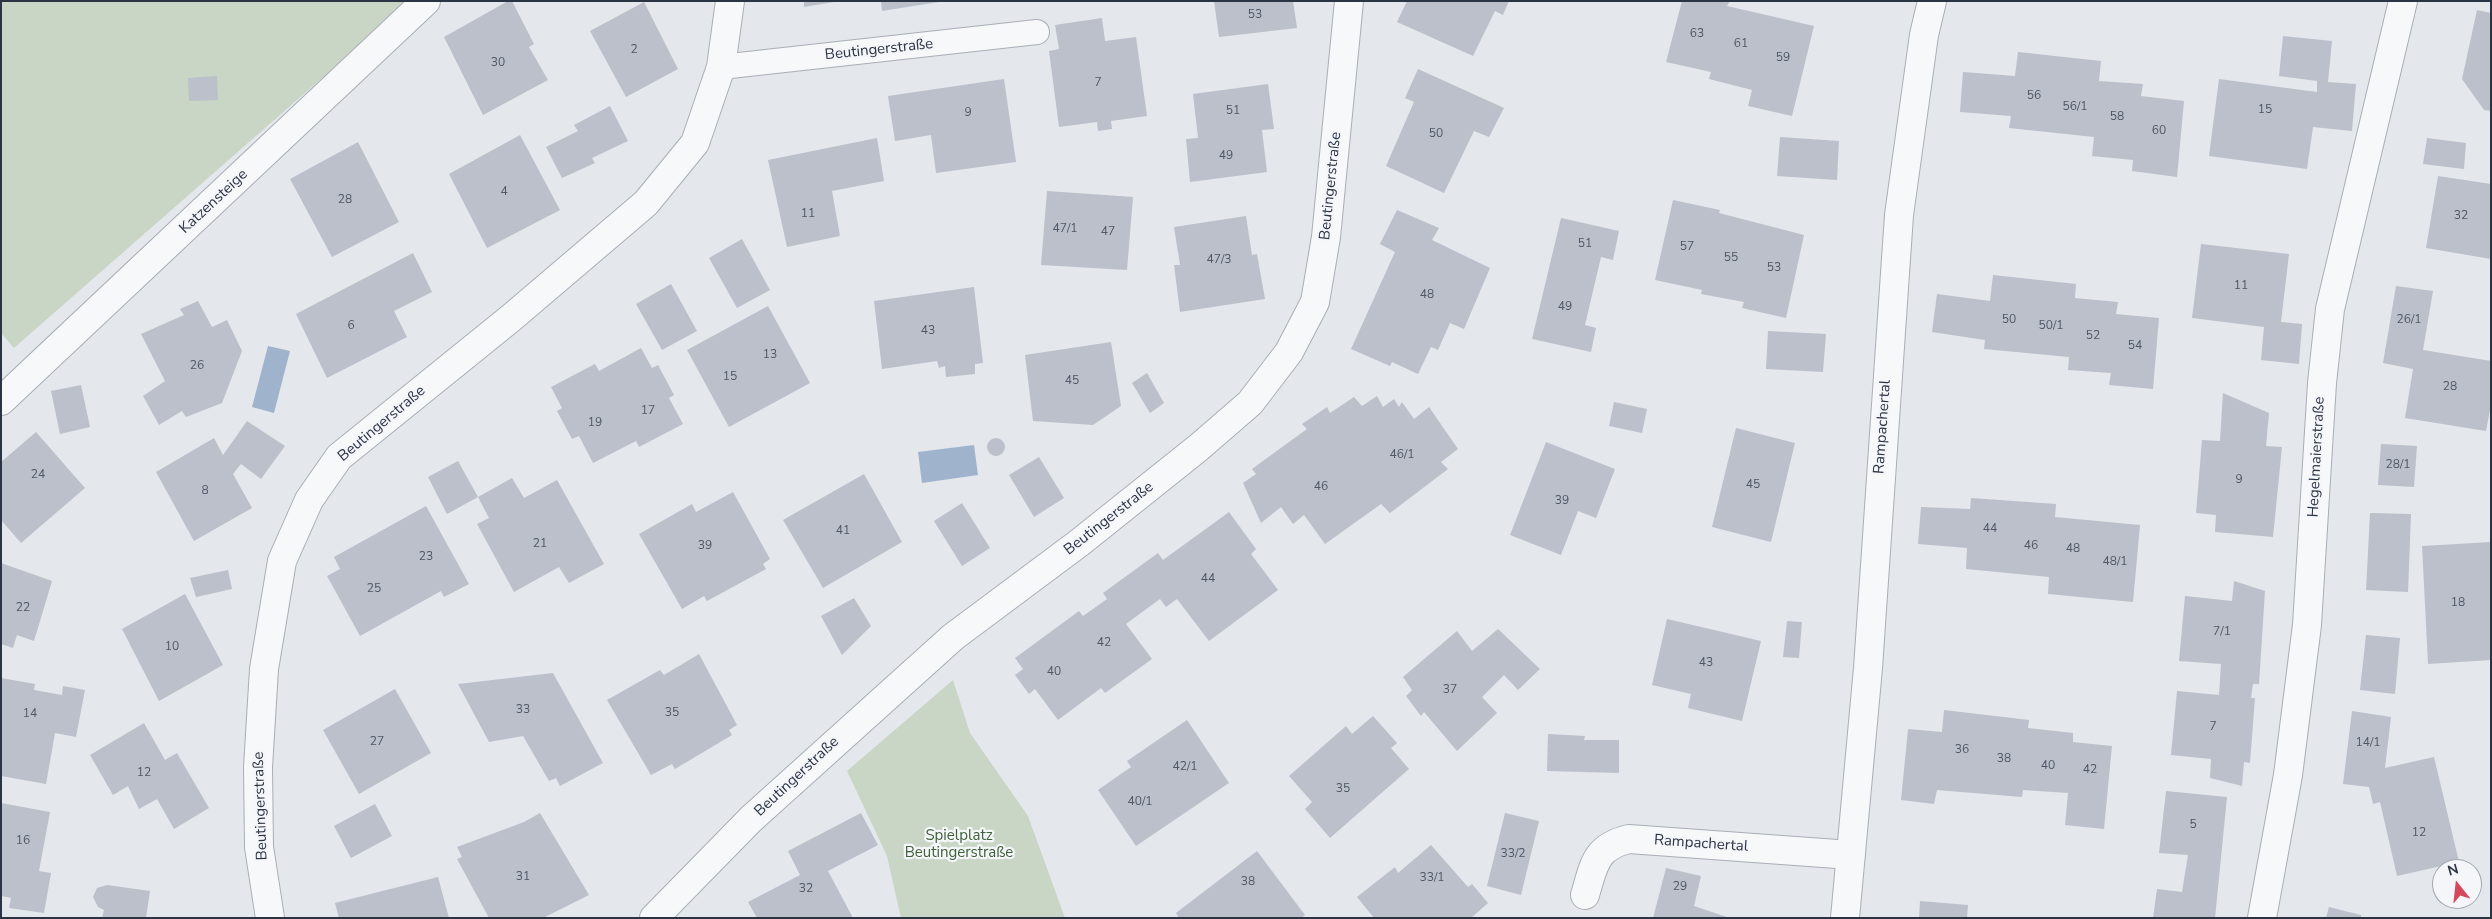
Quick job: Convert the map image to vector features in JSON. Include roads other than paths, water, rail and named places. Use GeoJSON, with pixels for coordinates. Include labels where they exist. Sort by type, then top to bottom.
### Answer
{"type":"FeatureCollection","features":[{"type":"Feature","properties":{"kind":"street","name":"Katzensteige"},"geometry":{"type":"LineString","coordinates":[[1,401],[426,1]]}},
{"type":"Feature","properties":{"kind":"street","name":"Beutingerstraße"},"geometry":{"type":"LineString","coordinates":[[270,918],[260,847],[258,776],[264,669],[282,561],[309,500],[340,457],[641,209],[695,143],[721,67],[730,1]]}},
{"type":"Feature","properties":{"kind":"street","name":"Beutingerstraße"},"geometry":{"type":"LineString","coordinates":[[654,918],[751,819],[953,637],[1078,543],[1198,448],[1250,403],[1289,352],[1315,302],[1323,256],[1349,1]]}},
{"type":"Feature","properties":{"kind":"street","name":"Rampachertal"},"geometry":{"type":"LineString","coordinates":[[1846,918],[1868,668],[1900,200],[1924,35],[1932,1]]}},
{"type":"Feature","properties":{"kind":"street","name":"Hegelmaierstraße"},"geometry":{"type":"LineString","coordinates":[[2262,918],[2288,775],[2308,626],[2322,383],[2330,310],[2403,1]]}},
{"type":"Feature","properties":{"kind":"street","name":"Rampachertal"},"geometry":{"type":"LineString","coordinates":[[1585,895],[1597,856],[1613,842],[1628,839],[1851,855]]}},
{"type":"Feature","properties":{"kind":"lane","name":"Beutingerstraße"},"geometry":{"type":"LineString","coordinates":[[721,67],[1037,32]]}},
{"type":"Feature","properties":{"kind":"water"},"geometry":{"type":"Polygon","coordinates":[[[268,346],[290,351],[274,413],[252,407],[268,346]]]}},
{"type":"Feature","properties":{"kind":"water"},"geometry":{"type":"Polygon","coordinates":[[[974,445],[978,475],[922,483],[918,452],[974,445]]]}},
{"type":"Feature","properties":{"kind":"park label","name":"Spielplatz Beutingerstraße"},"geometry":{"type":"Point","coordinates":[959,844]}}]}
